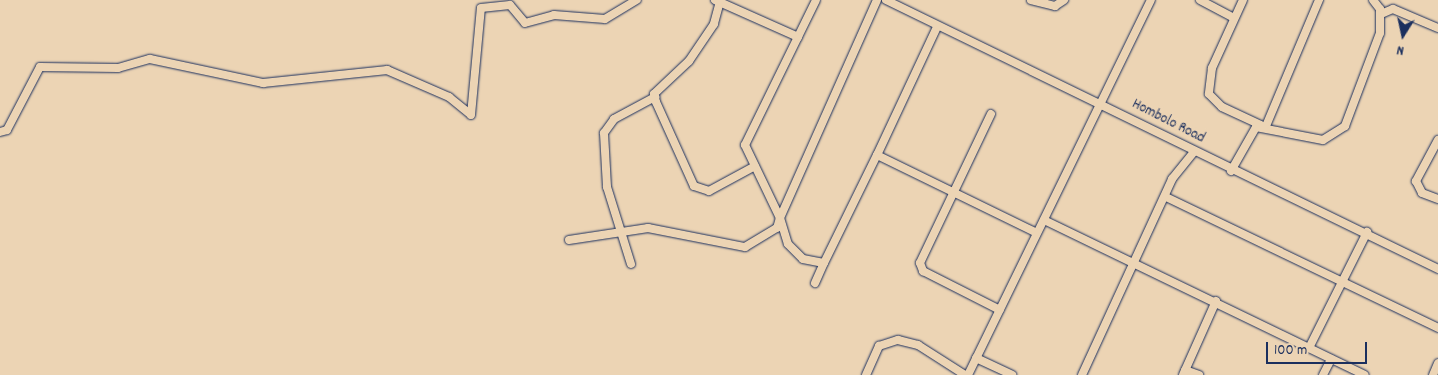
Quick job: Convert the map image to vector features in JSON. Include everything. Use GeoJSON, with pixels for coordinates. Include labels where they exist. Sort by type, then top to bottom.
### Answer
{"type":"FeatureCollection","features":[{"type":"Feature","properties":{"kind":"street"},"geometry":{"type":"LineString","coordinates":[[0,132],[7,130],[40,68],[118,68],[150,59],[263,83],[387,70],[450,97],[472,115],[481,8],[510,5],[525,23],[554,15],[605,20],[637,0]]}},
{"type":"Feature","properties":{"kind":"street"},"geometry":{"type":"LineString","coordinates":[[816,0],[749,129],[745,145],[780,218],[788,244],[803,258],[824,263]]}},
{"type":"Feature","properties":{"kind":"street"},"geometry":{"type":"LineString","coordinates":[[569,240],[619,231],[655,229],[745,247],[766,238],[780,218],[877,0]]}},
{"type":"Feature","properties":{"kind":"street","name":"Hombolo Road"},"geometry":{"type":"LineString","coordinates":[[886,0],[937,27],[1195,151],[1231,171],[1367,232],[1438,269]]}},
{"type":"Feature","properties":{"kind":"street"},"geometry":{"type":"LineString","coordinates":[[1031,0],[1055,6],[1064,0]]}},
{"type":"Feature","properties":{"kind":"street"},"geometry":{"type":"LineString","coordinates":[[866,375],[879,346],[898,340],[918,345],[967,375],[1000,310],[1035,232],[1044,220],[1098,103],[1151,0]]}},
{"type":"Feature","properties":{"kind":"street"},"geometry":{"type":"LineString","coordinates":[[1200,0],[1234,18]]}},
{"type":"Feature","properties":{"kind":"street"},"geometry":{"type":"LineString","coordinates":[[1243,0],[1209,76],[1209,94],[1222,107],[1263,125],[1312,140],[1339,133],[1376,49],[1381,14],[1372,0]]}},
{"type":"Feature","properties":{"kind":"street"},"geometry":{"type":"LineString","coordinates":[[1231,171],[1251,130],[1263,125],[1319,0]]}},
{"type":"Feature","properties":{"kind":"street"},"geometry":{"type":"LineString","coordinates":[[632,264],[619,231],[604,166],[604,133],[614,119],[655,97],[662,84],[689,61],[714,24],[717,2],[798,37]]}},
{"type":"Feature","properties":{"kind":"street"},"geometry":{"type":"LineString","coordinates":[[1381,14],[1393,9],[1438,28]]}},
{"type":"Feature","properties":{"kind":"street"},"geometry":{"type":"LineString","coordinates":[[815,283],[937,27]]}},
{"type":"Feature","properties":{"kind":"street"},"geometry":{"type":"LineString","coordinates":[[655,97],[694,186],[709,191],[755,166]]}},
{"type":"Feature","properties":{"kind":"street"},"geometry":{"type":"LineString","coordinates":[[991,114],[952,190],[920,259],[921,267],[1000,310]]}},
{"type":"Feature","properties":{"kind":"street"},"geometry":{"type":"LineString","coordinates":[[1438,140],[1416,181],[1422,193],[1438,198]]}},
{"type":"Feature","properties":{"kind":"street"},"geometry":{"type":"LineString","coordinates":[[1082,375],[1132,262],[1166,197],[1172,179],[1195,151]]}},
{"type":"Feature","properties":{"kind":"street"},"geometry":{"type":"LineString","coordinates":[[877,155],[1035,232]]}},
{"type":"Feature","properties":{"kind":"street"},"geometry":{"type":"LineString","coordinates":[[1166,197],[1438,328]]}},
{"type":"Feature","properties":{"kind":"street"},"geometry":{"type":"LineString","coordinates":[[1044,220],[1216,301],[1364,375]]}},
{"type":"Feature","properties":{"kind":"street"},"geometry":{"type":"LineString","coordinates":[[1309,348],[1340,280],[1367,232]]}},
{"type":"Feature","properties":{"kind":"street"},"geometry":{"type":"LineString","coordinates":[[1199,375],[1184,373],[1216,301]]}},
{"type":"Feature","properties":{"kind":"street"},"geometry":{"type":"LineString","coordinates":[[976,358],[1012,375]]}},
{"type":"Feature","properties":{"kind":"street"},"geometry":{"type":"LineString","coordinates":[[1323,375],[1331,359]]}},
{"type":"Feature","properties":{"kind":"street"},"geometry":{"type":"LineString","coordinates":[[1432,375],[1438,364]]}}]}
